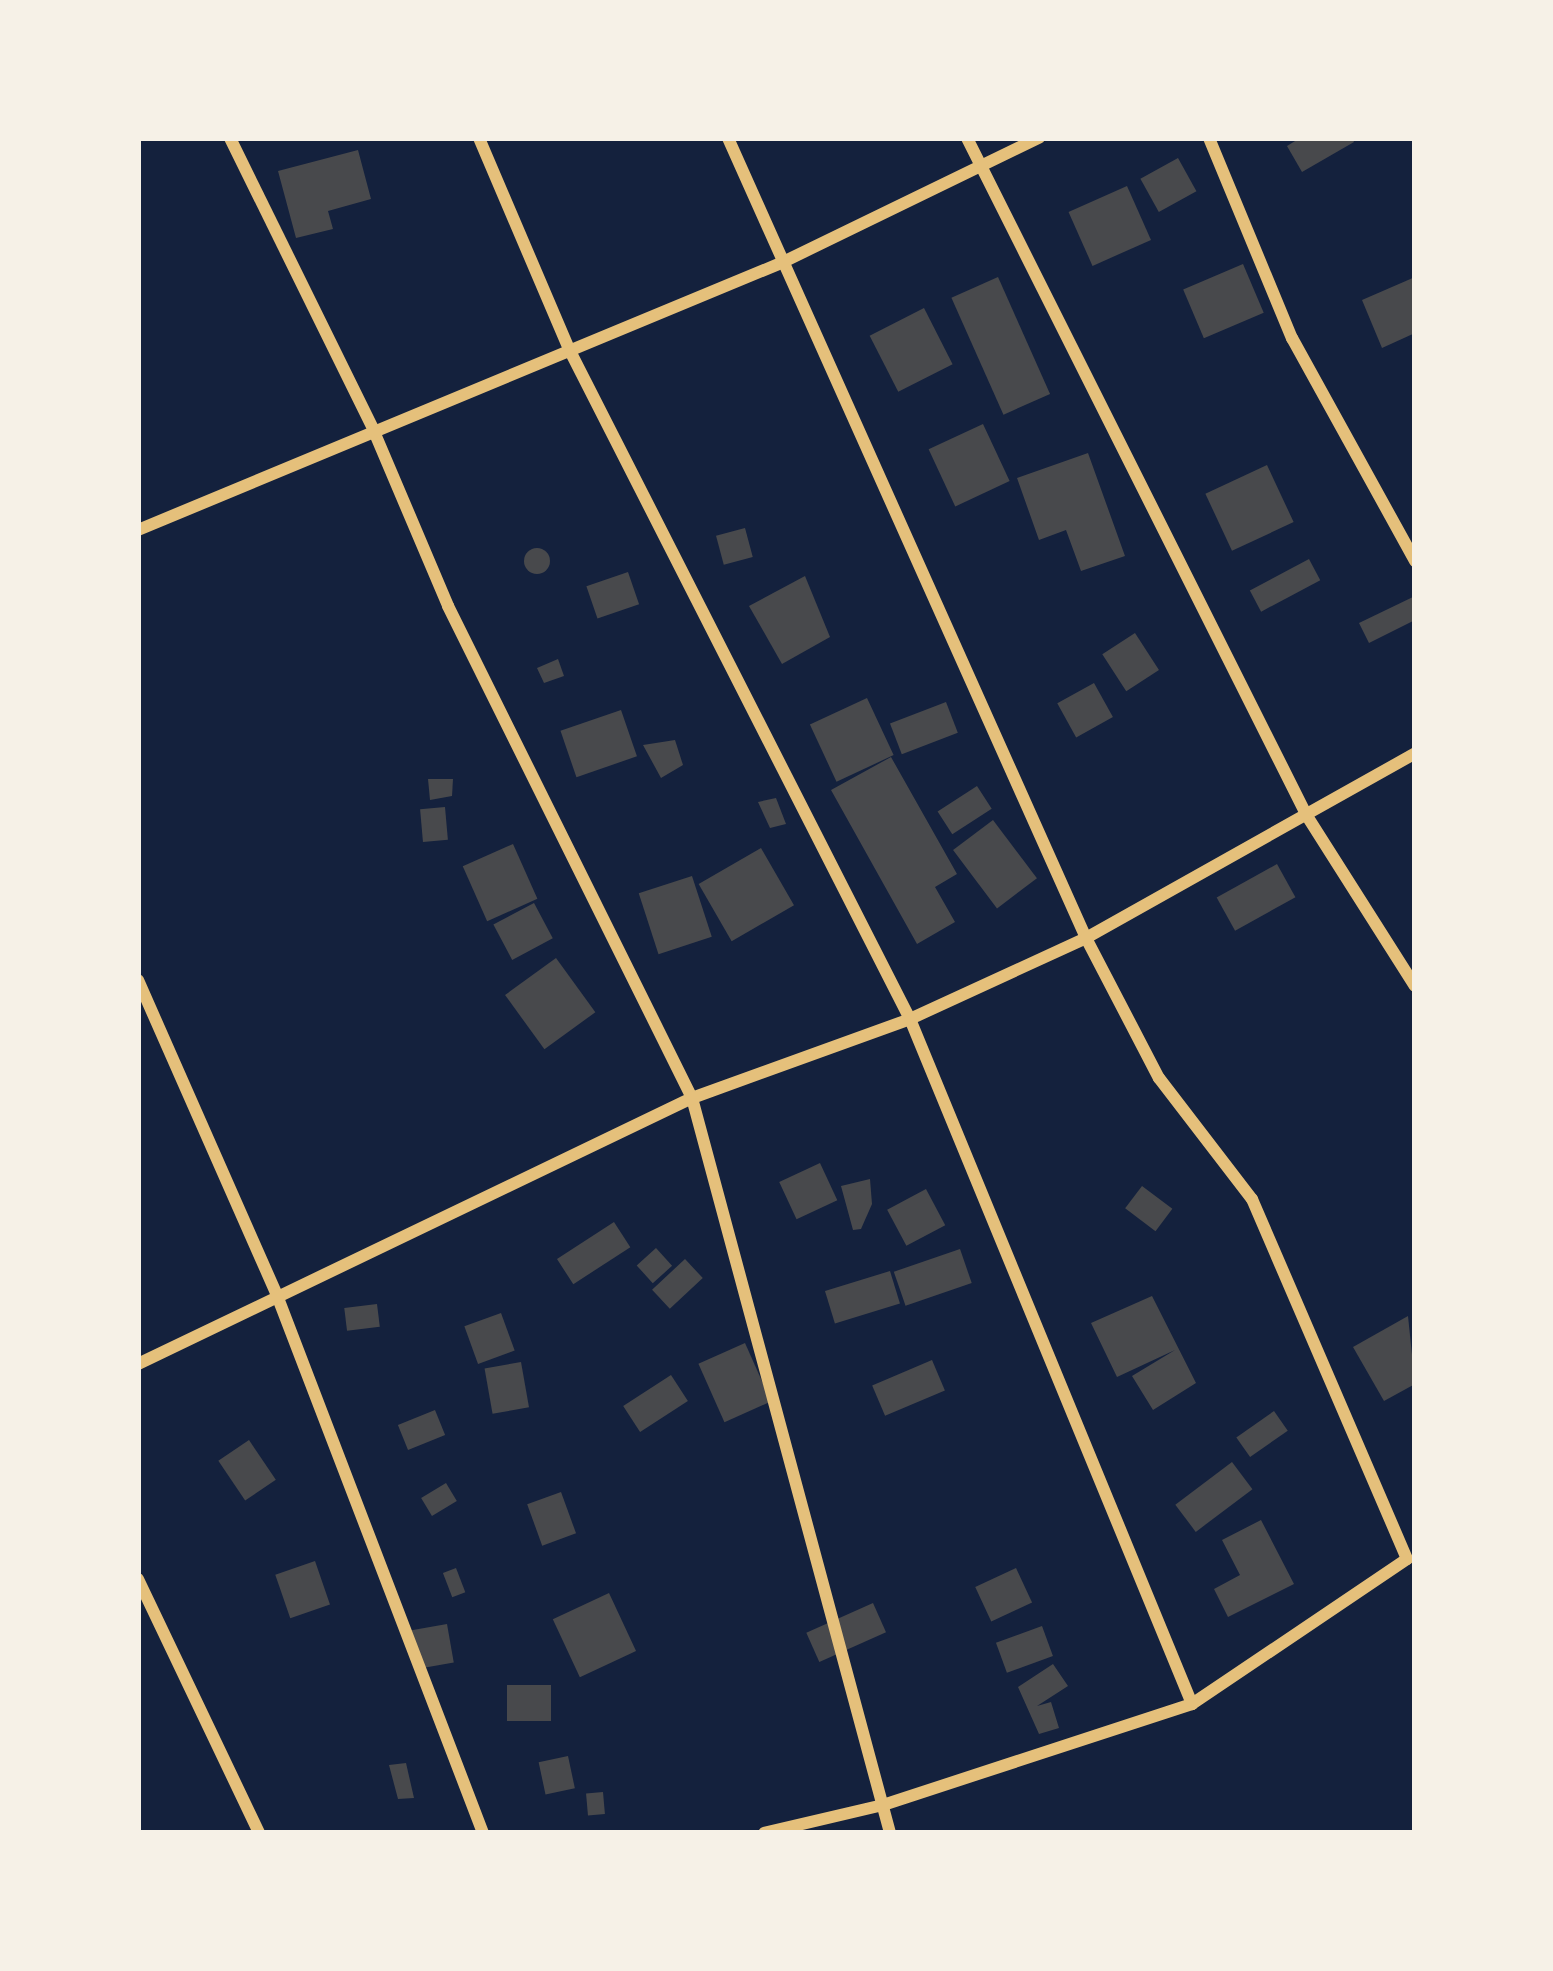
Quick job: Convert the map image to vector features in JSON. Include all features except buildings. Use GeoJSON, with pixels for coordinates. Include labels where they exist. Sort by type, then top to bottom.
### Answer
{"type":"FeatureCollection","features":[{"type":"Feature","properties":{"kind":"street"},"geometry":{"type":"LineString","coordinates":[[230,138],[373,429],[448,606],[692,1098],[890,1833]]}},
{"type":"Feature","properties":{"kind":"street"},"geometry":{"type":"LineString","coordinates":[[479,138],[569,349],[910,1019],[1192,1704]]}},
{"type":"Feature","properties":{"kind":"street"},"geometry":{"type":"LineString","coordinates":[[728,138],[1086,938],[1159,1078],[1252,1199],[1410,1564],[1192,1704],[883,1805],[764,1833]]}},
{"type":"Feature","properties":{"kind":"street"},"geometry":{"type":"LineString","coordinates":[[967,138],[1307,816],[1415,986]]}},
{"type":"Feature","properties":{"kind":"street"},"geometry":{"type":"LineString","coordinates":[[138,530],[781,263],[1039,138]]}},
{"type":"Feature","properties":{"kind":"street"},"geometry":{"type":"LineString","coordinates":[[1209,138],[1292,338],[1415,561]]}},
{"type":"Feature","properties":{"kind":"street"},"geometry":{"type":"LineString","coordinates":[[138,1364],[692,1098],[910,1019],[1086,938],[1415,753]]}},
{"type":"Feature","properties":{"kind":"street"},"geometry":{"type":"LineString","coordinates":[[138,980],[278,1298],[483,1833]]}},
{"type":"Feature","properties":{"kind":"street"},"geometry":{"type":"LineString","coordinates":[[138,1579],[259,1833]]}}]}
